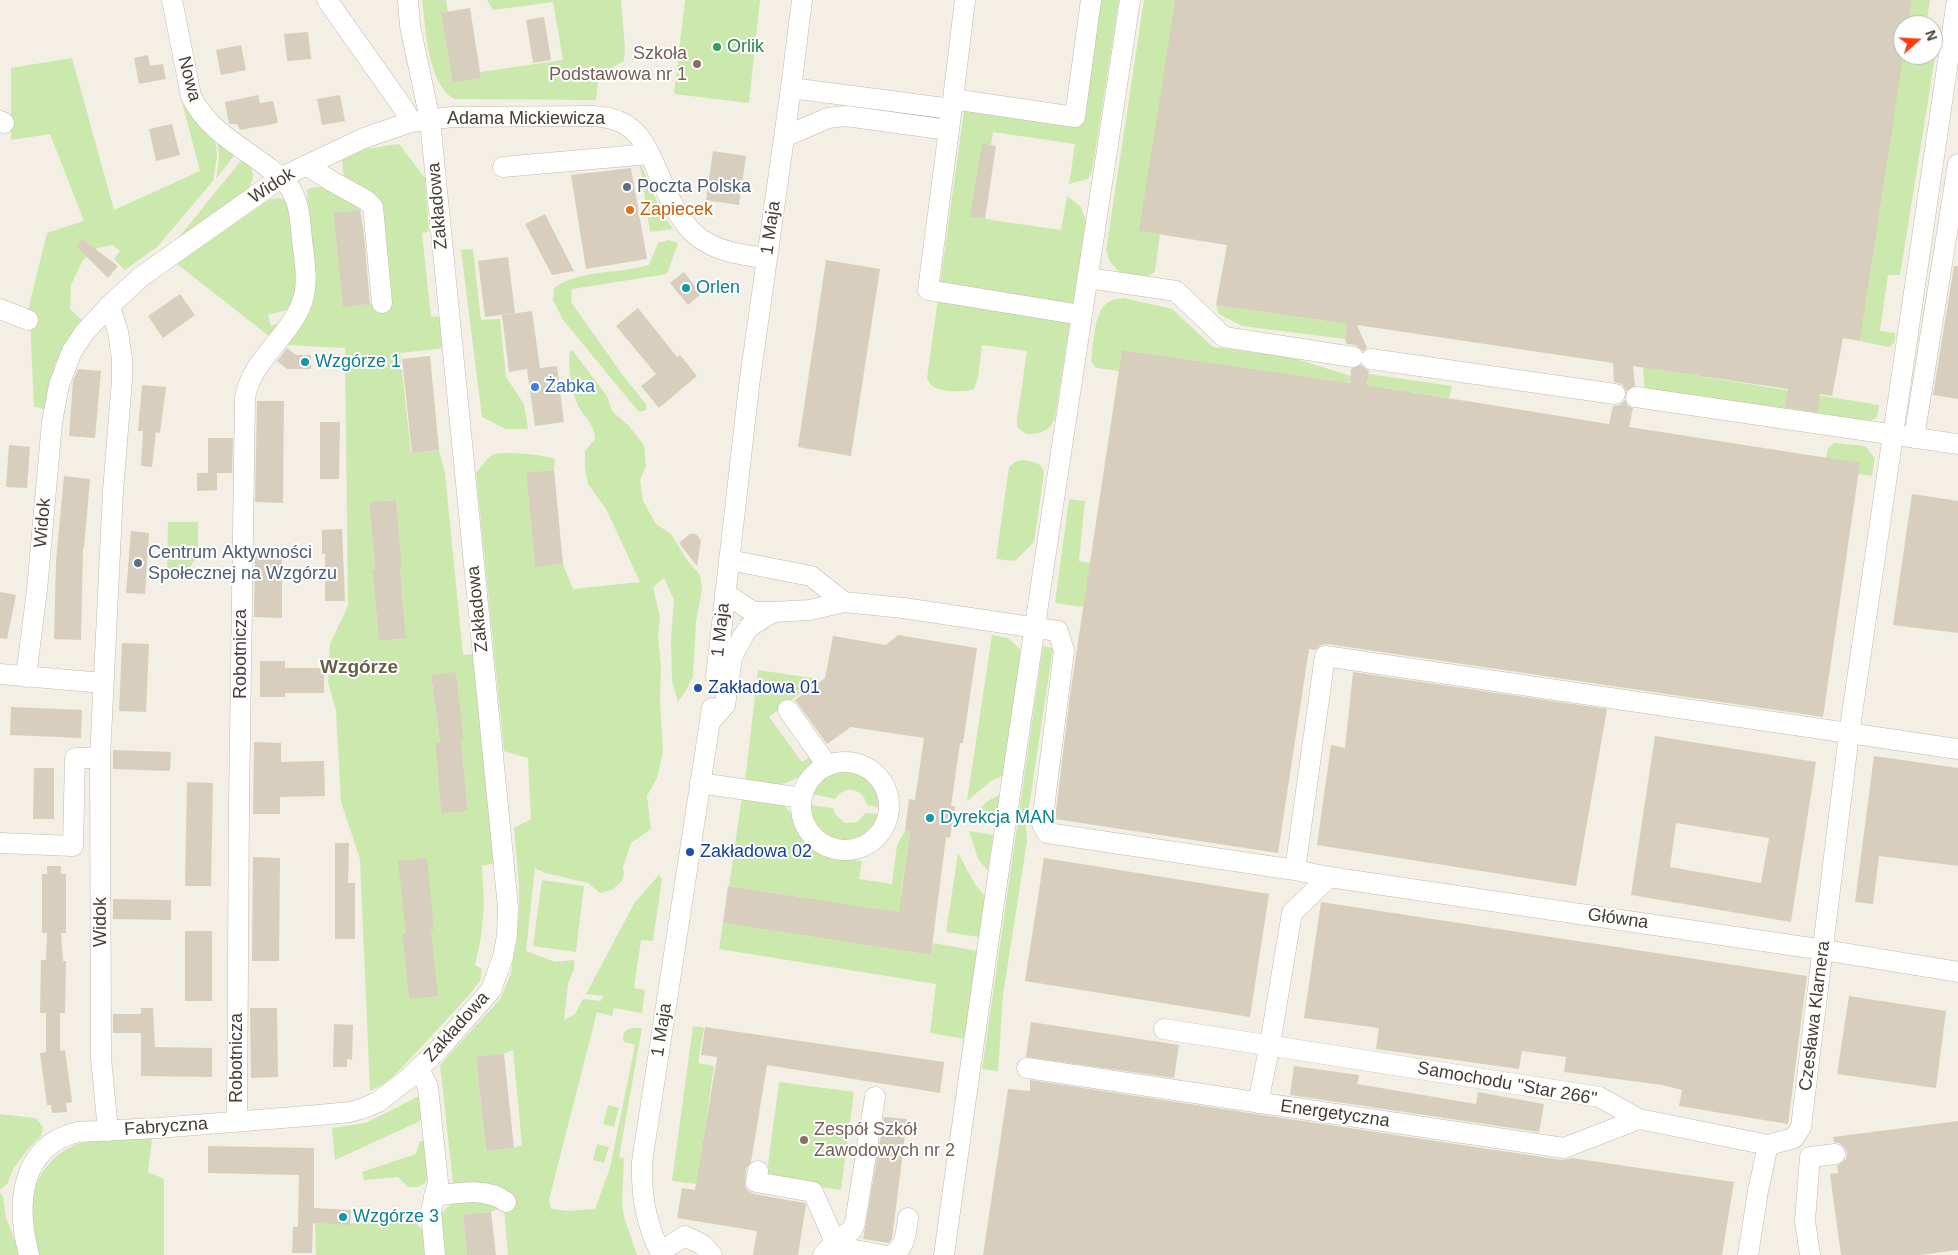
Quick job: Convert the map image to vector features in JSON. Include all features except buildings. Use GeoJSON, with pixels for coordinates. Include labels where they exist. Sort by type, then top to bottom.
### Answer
{"type":"FeatureCollection","features":[{"type":"Feature","properties":{"kind":"street","name":"Nowa"},"geometry":{"type":"LineString","coordinates":[[172,0],[191,96],[195,106],[213,128],[282,177]]}},
{"type":"Feature","properties":{"kind":"street"},"geometry":{"type":"LineString","coordinates":[[327,0],[409,115],[421,121]]}},
{"type":"Feature","properties":{"kind":"street","name":"Adama Mickiewicza"},"geometry":{"type":"LineString","coordinates":[[408,0],[421,121],[468,117],[608,117],[630,127],[643,143],[680,214],[699,237],[720,249],[766,258]]}},
{"type":"Feature","properties":{"kind":"street","name":"1 Maja"},"geometry":{"type":"LineString","coordinates":[[661,1254],[645,1211],[642,1190],[642,1162],[711,721],[749,386],[802,0]]}},
{"type":"Feature","properties":{"kind":"street"},"geometry":{"type":"LineString","coordinates":[[965,0],[928,290],[1081,315]]}},
{"type":"Feature","properties":{"kind":"street"},"geometry":{"type":"LineString","coordinates":[[791,88],[1075,118],[1091,0]]}},
{"type":"Feature","properties":{"kind":"street"},"geometry":{"type":"LineString","coordinates":[[944,1255],[986,947],[1130,0]]}},
{"type":"Feature","properties":{"kind":"street","name":"Czesława Klarnera"},"geometry":{"type":"LineString","coordinates":[[1768,1145],[1794,1138],[1801,1127],[1848,744],[1957,0]]}},
{"type":"Feature","properties":{"kind":"street"},"geometry":{"type":"LineString","coordinates":[[784,137],[828,118],[846,116],[948,130]]}},
{"type":"Feature","properties":{"kind":"street","name":"Widok"},"geometry":{"type":"LineString","coordinates":[[26,677],[37,590],[52,422],[59,385],[72,350],[84,333],[108,307],[142,276],[282,177],[364,138],[421,121]]}},
{"type":"Feature","properties":{"kind":"street","name":"Zakładowa"},"geometry":{"type":"LineString","coordinates":[[419,1069],[491,990],[503,956],[507,936],[508,907],[435,182],[421,121]]}},
{"type":"Feature","properties":{"kind":"street"},"geometry":{"type":"LineString","coordinates":[[503,167],[649,154]]}},
{"type":"Feature","properties":{"kind":"street"},"geometry":{"type":"LineString","coordinates":[[1914,438],[1958,164]]}},
{"type":"Feature","properties":{"kind":"street"},"geometry":{"type":"LineString","coordinates":[[306,165],[366,200],[373,207],[382,303]]}},
{"type":"Feature","properties":{"kind":"street","name":"Robotnicza"},"geometry":{"type":"LineString","coordinates":[[237,1122],[245,398],[253,375],[296,314],[303,298],[306,280],[299,209],[290,186],[282,177]]}},
{"type":"Feature","properties":{"kind":"street"},"geometry":{"type":"LineString","coordinates":[[1088,278],[1176,291],[1224,337],[1615,394]]}},
{"type":"Feature","properties":{"kind":"street","name":"Widok"},"geometry":{"type":"LineString","coordinates":[[108,307],[118,332],[122,359],[113,491],[100,758],[101,1058],[108,1131]]}},
{"type":"Feature","properties":{"kind":"street"},"geometry":{"type":"LineString","coordinates":[[0,309],[28,320]]}},
{"type":"Feature","properties":{"kind":"street"},"geometry":{"type":"LineString","coordinates":[[1636,397],[1958,444]]}},
{"type":"Feature","properties":{"kind":"street"},"geometry":{"type":"LineString","coordinates":[[729,560],[811,576],[844,602]]}},
{"type":"Feature","properties":{"kind":"street"},"geometry":{"type":"LineString","coordinates":[[725,593],[753,612],[810,610],[844,602],[903,608],[1035,627]]}},
{"type":"Feature","properties":{"kind":"street"},"geometry":{"type":"LineString","coordinates":[[711,721],[725,705],[732,657],[743,636],[749,627],[773,612]]}},
{"type":"Feature","properties":{"kind":"street","name":"Główna"},"geometry":{"type":"LineString","coordinates":[[1035,627],[1058,631],[1064,651],[1042,824],[1047,833],[1824,950],[1958,972]]}},
{"type":"Feature","properties":{"kind":"street"},"geometry":{"type":"LineString","coordinates":[[1300,871],[1326,656],[1610,697],[1848,744],[1958,749]]}},
{"type":"Feature","properties":{"kind":"street"},"geometry":{"type":"LineString","coordinates":[[0,674],[103,684]]}},
{"type":"Feature","properties":{"kind":"street"},"geometry":{"type":"LineString","coordinates":[[788,710],[827,765]]}},
{"type":"Feature","properties":{"kind":"street"},"geometry":{"type":"LineString","coordinates":[[73,846],[75,758],[100,758]]}},
{"type":"Feature","properties":{"kind":"street"},"geometry":{"type":"LineString","coordinates":[[840,761],[856,762],[870,768],[881,779],[888,793],[890,808],[886,823],[878,836],[866,845],[851,850],[836,849],[822,844],[810,833],[804,821],[801,808],[802,798],[807,782],[816,772],[827,765],[840,761]]}},
{"type":"Feature","properties":{"kind":"street"},"geometry":{"type":"LineString","coordinates":[[700,783],[802,798]]}},
{"type":"Feature","properties":{"kind":"street"},"geometry":{"type":"LineString","coordinates":[[0,844],[100,846]]}},
{"type":"Feature","properties":{"kind":"street"},"geometry":{"type":"LineString","coordinates":[[1258,1103],[1292,913],[1330,877]]}},
{"type":"Feature","properties":{"kind":"street","name":"Samochodu \"Star 266\""},"geometry":{"type":"LineString","coordinates":[[1164,1029],[1270,1044],[1599,1097],[1638,1119],[1768,1145]]}},
{"type":"Feature","properties":{"kind":"street","name":"Energetyczna"},"geometry":{"type":"LineString","coordinates":[[1027,1068],[1564,1148],[1638,1119]]}},
{"type":"Feature","properties":{"kind":"street"},"geometry":{"type":"LineString","coordinates":[[419,1069],[428,1087],[438,1182],[431,1211],[434,1255]]}},
{"type":"Feature","properties":{"kind":"street","name":"Fabryczna"},"geometry":{"type":"LineString","coordinates":[[29,1255],[23,1226],[22,1203],[30,1170],[45,1149],[56,1140],[78,1132],[237,1122],[319,1115],[364,1108],[388,1096],[419,1069]]}},
{"type":"Feature","properties":{"kind":"street"},"geometry":{"type":"LineString","coordinates":[[829,1248],[852,1230],[856,1223],[876,1097]]}},
{"type":"Feature","properties":{"kind":"street"},"geometry":{"type":"LineString","coordinates":[[1748,1255],[1758,1190],[1768,1145]]}},
{"type":"Feature","properties":{"kind":"street"},"geometry":{"type":"LineString","coordinates":[[1810,1255],[1805,1221],[1810,1157],[1835,1154]]}},
{"type":"Feature","properties":{"kind":"street"},"geometry":{"type":"LineString","coordinates":[[758,1170],[756,1182],[813,1192],[829,1248]]}},
{"type":"Feature","properties":{"kind":"street"},"geometry":{"type":"LineString","coordinates":[[434,1196],[453,1193],[490,1193],[506,1202]]}},
{"type":"Feature","properties":{"kind":"street"},"geometry":{"type":"LineString","coordinates":[[892,1255],[898,1252],[904,1243],[908,1218]]}},
{"type":"Feature","properties":{"kind":"street"},"geometry":{"type":"LineString","coordinates":[[661,1254],[684,1236],[703,1245],[712,1255]]}},
{"type":"Feature","properties":{"kind":"street"},"geometry":{"type":"LineString","coordinates":[[829,1248],[844,1248],[882,1255]]}},
{"type":"Feature","properties":{"kind":"green space"},"geometry":{"type":"Polygon","coordinates":[[[422,0],[446,0],[448,12],[442,13],[453,83],[481,78],[480,72],[563,60],[553,2],[493,10],[487,0],[621,0],[625,49],[624,61],[608,70],[610,76],[605,80],[599,72],[596,100],[454,99],[438,81],[433,68],[429,54],[422,0]]]}},
{"type":"Feature","properties":{"kind":"green space","name":"Orlik"},"geometry":{"type":"Polygon","coordinates":[[[685,0],[760,0],[749,103],[674,94],[685,0]]]}},
{"type":"Feature","properties":{"kind":"green space"},"geometry":{"type":"Polygon","coordinates":[[[1098,0],[1119,0],[1092,172],[1088,179],[1069,184],[1075,144],[993,132],[991,145],[982,144],[971,217],[1061,230],[1067,196],[1081,207],[1086,220],[1055,418],[1053,423],[1044,431],[1026,434],[1017,427],[1017,420],[1027,351],[982,345],[978,378],[974,389],[952,391],[939,389],[931,385],[927,378],[964,111],[1079,127],[1098,0]]]}},
{"type":"Feature","properties":{"kind":"green space"},"geometry":{"type":"Polygon","coordinates":[[[1144,0],[1175,0],[1140,231],[1160,234],[1155,271],[1148,276],[1119,272],[1110,262],[1106,251],[1144,0]]]}},
{"type":"Feature","properties":{"kind":"green space"},"geometry":{"type":"Polygon","coordinates":[[[1912,0],[1930,0],[1928,15],[1910,15],[1912,0]]]}},
{"type":"Feature","properties":{"kind":"green space"},"geometry":{"type":"Polygon","coordinates":[[[72,58],[114,210],[200,171],[182,102],[194,119],[213,136],[217,156],[213,181],[157,247],[125,270],[114,259],[120,251],[113,245],[97,248],[83,260],[71,285],[70,309],[84,322],[67,342],[55,364],[46,410],[34,406],[30,320],[27,314],[47,233],[84,221],[50,134],[11,140],[11,68],[72,58]]]}},
{"type":"Feature","properties":{"kind":"green space"},"geometry":{"type":"Polygon","coordinates":[[[1901,65],[1934,65],[1900,275],[1888,275],[1880,331],[1895,333],[1895,342],[1889,347],[1860,341],[1901,65]]]}},
{"type":"Feature","properties":{"kind":"green space"},"geometry":{"type":"Polygon","coordinates":[[[215,136],[237,152],[216,179],[219,157],[215,136]]]}},
{"type":"Feature","properties":{"kind":"green space"},"geometry":{"type":"Polygon","coordinates":[[[399,144],[425,178],[429,232],[422,233],[431,317],[442,316],[445,348],[400,353],[411,453],[439,450],[445,473],[463,655],[475,654],[495,863],[482,866],[484,907],[481,937],[475,965],[482,969],[480,981],[394,1076],[370,1091],[360,859],[341,802],[336,711],[328,682],[330,644],[348,606],[345,348],[287,345],[304,322],[311,306],[307,190],[314,187],[328,189],[361,210],[333,213],[343,306],[382,303],[372,197],[344,178],[342,160],[365,149],[399,144]],[[396,500],[369,503],[375,570],[372,571],[379,641],[406,638],[396,500]],[[456,673],[431,676],[440,743],[435,743],[441,814],[468,811],[461,741],[464,740],[456,673]],[[426,859],[406,934],[402,934],[409,999],[431,931],[434,930],[426,859]]]}},
{"type":"Feature","properties":{"kind":"green space"},"geometry":{"type":"Polygon","coordinates":[[[243,158],[250,166],[253,175],[251,184],[245,193],[171,247],[243,158]]]}},
{"type":"Feature","properties":{"kind":"green space"},"geometry":{"type":"Polygon","coordinates":[[[640,166],[662,213],[673,229],[650,232],[640,166]]]}},
{"type":"Feature","properties":{"kind":"green space"},"geometry":{"type":"Polygon","coordinates":[[[280,198],[292,204],[301,283],[294,308],[268,315],[271,326],[286,321],[274,340],[177,264],[270,199],[280,198]]]}},
{"type":"Feature","properties":{"kind":"green space"},"geometry":{"type":"Polygon","coordinates":[[[669,240],[678,243],[667,274],[572,289],[571,302],[624,377],[646,404],[646,410],[639,412],[563,320],[553,300],[554,288],[564,282],[588,275],[649,265],[658,243],[669,240]]]}},
{"type":"Feature","properties":{"kind":"green space"},"geometry":{"type":"Polygon","coordinates":[[[473,249],[481,320],[500,319],[506,377],[524,404],[528,429],[506,429],[482,417],[461,250],[473,249]]]}},
{"type":"Feature","properties":{"kind":"green space"},"geometry":{"type":"Polygon","coordinates":[[[1124,298],[1172,309],[1213,347],[1290,357],[1351,376],[1349,383],[1122,350],[1119,371],[1096,368],[1091,362],[1094,333],[1100,312],[1107,303],[1124,298]]]}},
{"type":"Feature","properties":{"kind":"green space"},"geometry":{"type":"Polygon","coordinates":[[[1216,305],[1347,324],[1345,339],[1242,326],[1219,314],[1216,305]]]}},
{"type":"Feature","properties":{"kind":"green space"},"geometry":{"type":"Polygon","coordinates":[[[570,350],[573,351],[607,396],[612,411],[628,425],[644,445],[646,466],[640,480],[643,501],[656,524],[671,534],[687,560],[700,575],[702,589],[696,622],[693,676],[678,702],[672,681],[671,638],[674,600],[664,578],[653,587],[660,617],[658,637],[661,666],[660,700],[663,752],[657,778],[647,796],[651,829],[631,843],[623,868],[622,881],[612,890],[600,893],[588,883],[545,873],[535,868],[526,951],[555,962],[574,960],[574,969],[568,984],[564,1020],[575,1014],[583,999],[601,1001],[603,996],[586,994],[635,902],[659,875],[662,879],[653,941],[641,940],[634,988],[645,990],[642,1013],[614,1008],[612,1016],[597,1012],[549,1200],[551,1209],[570,1211],[595,1209],[610,1168],[635,1045],[624,1042],[624,1034],[630,1029],[642,1028],[619,1157],[624,1158],[622,1203],[624,1217],[637,1255],[508,1255],[504,1207],[491,1212],[463,1214],[467,1255],[445,1255],[440,1214],[455,1201],[440,1065],[500,999],[511,974],[519,915],[519,884],[514,828],[531,819],[528,758],[504,751],[476,473],[487,459],[496,454],[526,454],[555,459],[554,470],[526,474],[535,566],[563,564],[573,589],[640,582],[606,509],[588,484],[585,468],[585,451],[595,439],[590,423],[576,401],[570,376],[570,350]],[[513,1050],[504,1054],[476,1058],[486,1151],[514,1148],[522,1145],[513,1050]]]}},
{"type":"Feature","properties":{"kind":"green space"},"geometry":{"type":"Polygon","coordinates":[[[1643,367],[1879,405],[1877,417],[1868,423],[1645,392],[1643,367]]]}},
{"type":"Feature","properties":{"kind":"green space"},"geometry":{"type":"Polygon","coordinates":[[[1369,374],[1452,386],[1449,398],[1367,385],[1369,374]]]}},
{"type":"Feature","properties":{"kind":"green space"},"geometry":{"type":"Polygon","coordinates":[[[1834,443],[1865,446],[1875,458],[1872,476],[1858,474],[1826,458],[1828,448],[1834,443]]]}},
{"type":"Feature","properties":{"kind":"green space"},"geometry":{"type":"Polygon","coordinates":[[[1022,460],[1039,464],[1044,473],[1034,542],[1015,561],[996,559],[1009,467],[1015,462],[1022,460]]]}},
{"type":"Feature","properties":{"kind":"green space"},"geometry":{"type":"Polygon","coordinates":[[[1069,499],[1085,501],[1079,561],[1091,563],[1084,607],[1055,603],[1069,499]]]}},
{"type":"Feature","properties":{"kind":"green space"},"geometry":{"type":"Polygon","coordinates":[[[168,522],[198,522],[198,555],[182,579],[167,577],[168,522]]]}},
{"type":"Feature","properties":{"kind":"green space"},"geometry":{"type":"Polygon","coordinates":[[[992,635],[1008,638],[1021,650],[1006,774],[991,781],[967,801],[992,635]]]}},
{"type":"Feature","properties":{"kind":"green space"},"geometry":{"type":"Polygon","coordinates":[[[1043,646],[1053,648],[1026,827],[1027,841],[1003,995],[998,1071],[982,1069],[1043,646]]]}},
{"type":"Feature","properties":{"kind":"green space"},"geometry":{"type":"Polygon","coordinates":[[[758,670],[819,679],[769,717],[802,762],[814,754],[819,762],[792,781],[785,783],[770,784],[745,781],[758,670]]]}},
{"type":"Feature","properties":{"kind":"green space"},"geometry":{"type":"Polygon","coordinates":[[[844,770],[852,771],[870,781],[877,793],[880,808],[867,805],[862,795],[853,790],[844,791],[835,799],[812,794],[818,784],[825,778],[833,773],[844,770]]]}},
{"type":"Feature","properties":{"kind":"green space"},"geometry":{"type":"Polygon","coordinates":[[[1001,795],[996,823],[971,820],[987,802],[1001,795]]]}},
{"type":"Feature","properties":{"kind":"green space"},"geometry":{"type":"Polygon","coordinates":[[[742,797],[760,798],[777,802],[792,815],[810,844],[835,856],[862,861],[859,879],[892,884],[897,845],[905,831],[910,832],[901,894],[911,914],[729,886],[742,797]]]}},
{"type":"Feature","properties":{"kind":"green space"},"geometry":{"type":"Polygon","coordinates":[[[810,805],[833,808],[835,814],[845,823],[857,822],[866,813],[879,814],[873,827],[864,836],[842,841],[831,837],[822,830],[814,819],[810,805]]]}},
{"type":"Feature","properties":{"kind":"green space"},"geometry":{"type":"Polygon","coordinates":[[[969,831],[993,835],[988,871],[978,859],[969,831]]]}},
{"type":"Feature","properties":{"kind":"green space"},"geometry":{"type":"Polygon","coordinates":[[[958,853],[975,884],[985,896],[979,937],[946,932],[958,853]]]}},
{"type":"Feature","properties":{"kind":"green space"},"geometry":{"type":"Polygon","coordinates":[[[542,880],[584,886],[576,952],[533,946],[542,880]]]}},
{"type":"Feature","properties":{"kind":"green space"},"geometry":{"type":"Polygon","coordinates":[[[723,923],[931,955],[933,943],[977,951],[965,1039],[930,1033],[936,984],[719,949],[723,923]]]}},
{"type":"Feature","properties":{"kind":"green space"},"geometry":{"type":"Polygon","coordinates":[[[693,1026],[704,1028],[698,1063],[714,1066],[697,1184],[672,1181],[693,1026]]]}},
{"type":"Feature","properties":{"kind":"green space"},"geometry":{"type":"Polygon","coordinates":[[[779,1082],[854,1092],[841,1190],[766,1180],[779,1082]]]}},
{"type":"Feature","properties":{"kind":"green space"},"geometry":{"type":"Polygon","coordinates":[[[429,1095],[431,1116],[335,1160],[332,1128],[366,1123],[417,1097],[429,1095]]]}},
{"type":"Feature","properties":{"kind":"green space"},"geometry":{"type":"Polygon","coordinates":[[[608,1105],[619,1108],[614,1127],[603,1124],[608,1105]]]}},
{"type":"Feature","properties":{"kind":"green space"},"geometry":{"type":"Polygon","coordinates":[[[0,1114],[36,1118],[43,1127],[41,1136],[28,1149],[13,1169],[8,1183],[0,1190],[0,1114]]]}},
{"type":"Feature","properties":{"kind":"green space"},"geometry":{"type":"Polygon","coordinates":[[[112,1138],[152,1138],[148,1172],[164,1179],[164,1255],[39,1255],[32,1225],[31,1206],[38,1180],[53,1160],[62,1152],[85,1141],[112,1138]]]}},
{"type":"Feature","properties":{"kind":"green space"},"geometry":{"type":"Polygon","coordinates":[[[420,1141],[425,1141],[430,1170],[425,1183],[418,1187],[408,1187],[398,1177],[364,1180],[362,1172],[416,1154],[420,1141]]]}},
{"type":"Feature","properties":{"kind":"green space"},"geometry":{"type":"Polygon","coordinates":[[[597,1144],[609,1147],[604,1163],[593,1160],[597,1144]]]}},
{"type":"Feature","properties":{"kind":"green space"},"geometry":{"type":"Polygon","coordinates":[[[0,1193],[3,1197],[6,1218],[21,1255],[0,1255],[0,1193]]]}},
{"type":"Feature","properties":{"kind":"green space"},"geometry":{"type":"Polygon","coordinates":[[[404,1217],[416,1224],[426,1236],[430,1255],[316,1255],[315,1223],[347,1224],[404,1217]]]}},
{"type":"Feature","properties":{"kind":"place","name":"Orlik"},"geometry":{"type":"Point","coordinates":[717,47]}},
{"type":"Feature","properties":{"kind":"place","name":"Szkoła Podstawowa nr 1"},"geometry":{"type":"Point","coordinates":[697,64]}},
{"type":"Feature","properties":{"kind":"place","name":"Poczta Polska"},"geometry":{"type":"Point","coordinates":[627,187]}},
{"type":"Feature","properties":{"kind":"place","name":"Zapiecek"},"geometry":{"type":"Point","coordinates":[630,210]}},
{"type":"Feature","properties":{"kind":"place","name":"Orlen"},"geometry":{"type":"Point","coordinates":[686,288]}},
{"type":"Feature","properties":{"kind":"place","name":"Wzgórze 1"},"geometry":{"type":"Point","coordinates":[305,362]}},
{"type":"Feature","properties":{"kind":"place","name":"Żabka"},"geometry":{"type":"Point","coordinates":[535,387]}},
{"type":"Feature","properties":{"kind":"place","name":"Centrum Aktywności Społecznej na Wzgórzu"},"geometry":{"type":"Point","coordinates":[138,563]}},
{"type":"Feature","properties":{"kind":"place","name":"Zakładowa 01"},"geometry":{"type":"Point","coordinates":[698,688]}},
{"type":"Feature","properties":{"kind":"place","name":"Dyrekcja MAN"},"geometry":{"type":"Point","coordinates":[930,818]}},
{"type":"Feature","properties":{"kind":"place","name":"Zakładowa 02"},"geometry":{"type":"Point","coordinates":[690,852]}},
{"type":"Feature","properties":{"kind":"place","name":"Zespół Szkół Zawodowych nr 2"},"geometry":{"type":"Point","coordinates":[804,1140]}},
{"type":"Feature","properties":{"kind":"place","name":"Wzgórze 3"},"geometry":{"type":"Point","coordinates":[343,1217]}},
{"type":"Feature","properties":{"kind":"district","name":"Wzgórze"},"geometry":{"type":"Point","coordinates":[359,668]}}]}
